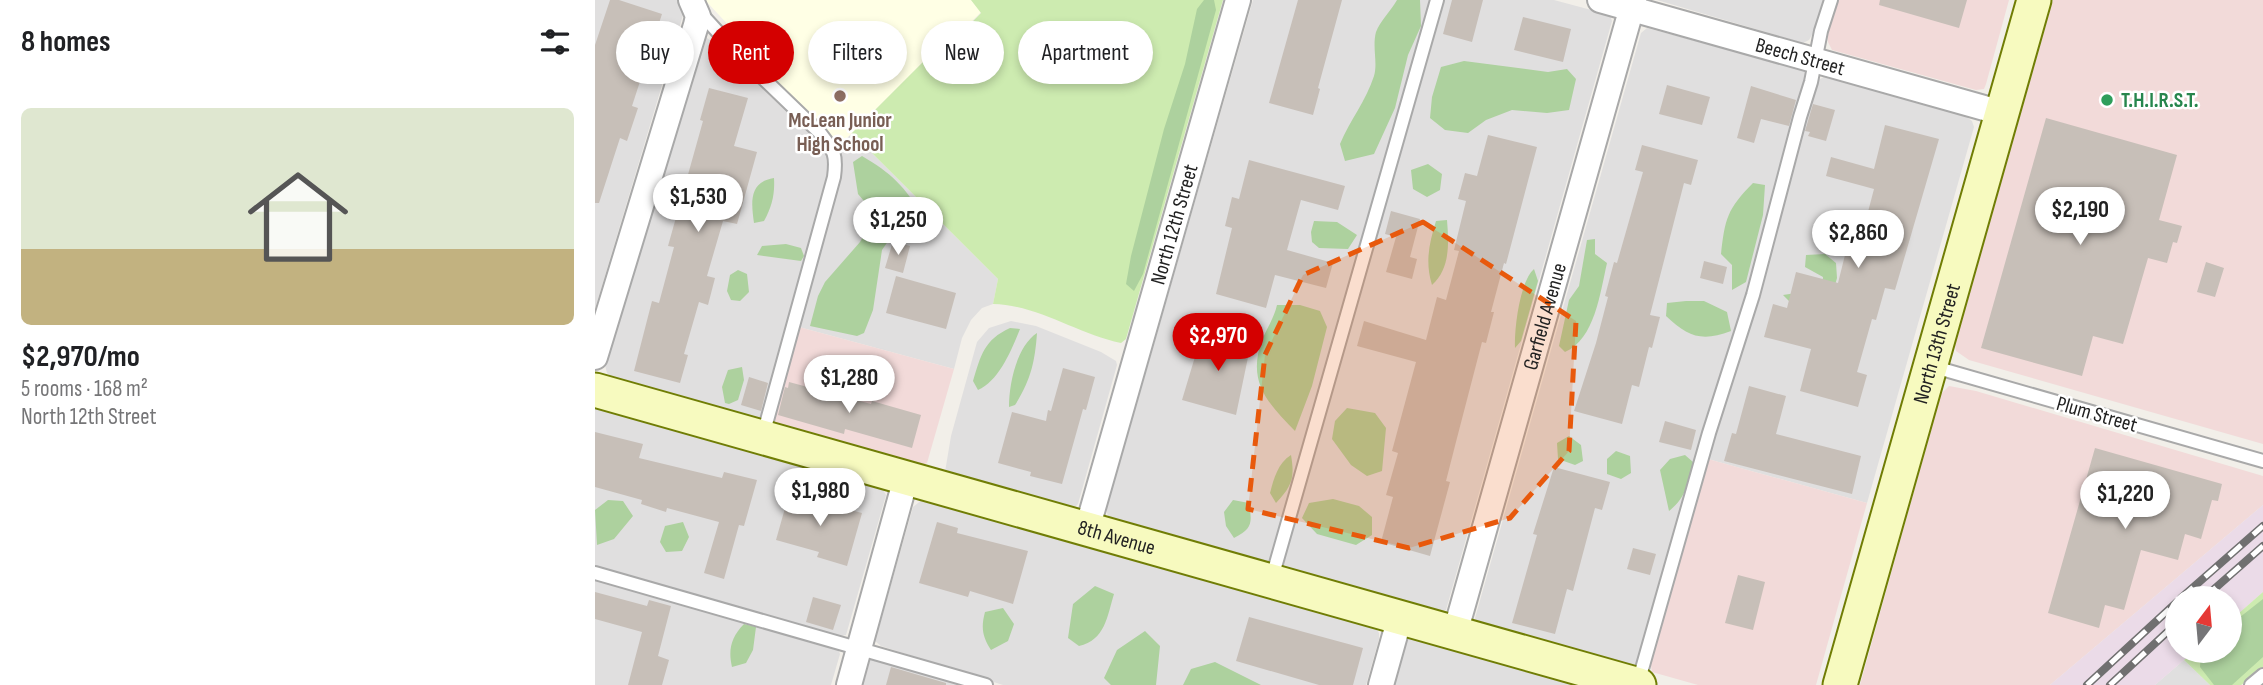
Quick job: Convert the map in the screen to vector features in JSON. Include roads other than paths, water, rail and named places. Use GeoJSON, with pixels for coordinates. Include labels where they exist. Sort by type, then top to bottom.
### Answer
{"type":"FeatureCollection","features":[{"type":"Feature","properties":{"kind":"street","name":"North 12th Street"},"geometry":{"type":"LineString","coordinates":[[1087,529],[1238,0]]}},
{"type":"Feature","properties":{"kind":"street","name":"Beech Street"},"geometry":{"type":"LineString","coordinates":[[1600,0],[1633,4],[1815,61],[2002,113]]}},
{"type":"Feature","properties":{"kind":"street","name":"North 13th Street"},"geometry":{"type":"LineString","coordinates":[[1840,685],[2034,0]]}},
{"type":"Feature","properties":{"kind":"street","name":"Garfield Avenue"},"geometry":{"type":"LineString","coordinates":[[1455,633],[1633,4]]}},
{"type":"Feature","properties":{"kind":"street"},"geometry":{"type":"LineString","coordinates":[[595,357],[695,8]]}},
{"type":"Feature","properties":{"kind":"street","name":"8th Avenue"},"geometry":{"type":"LineString","coordinates":[[595,390],[1638,685]]}},
{"type":"Feature","properties":{"kind":"street"},"geometry":{"type":"LineString","coordinates":[[849,685],[906,478]]}},
{"type":"Feature","properties":{"kind":"street"},"geometry":{"type":"LineString","coordinates":[[1381,685],[1400,617]]}},
{"type":"Feature","properties":{"kind":"lane"},"geometry":{"type":"LineString","coordinates":[[1271,581],[1437,0]]}},
{"type":"Feature","properties":{"kind":"lane"},"geometry":{"type":"LineString","coordinates":[[1638,685],[1709,433],[1753,295],[1831,0]]}},
{"type":"Feature","properties":{"kind":"lane"},"geometry":{"type":"LineString","coordinates":[[695,8],[738,54],[820,133],[837,158],[793,331],[762,438]]}},
{"type":"Feature","properties":{"kind":"lane","name":"Plum Street"},"geometry":{"type":"LineString","coordinates":[[1930,366],[2263,461]]}},
{"type":"Feature","properties":{"kind":"lane"},"geometry":{"type":"LineString","coordinates":[[595,573],[986,685]]}},
{"type":"Feature","properties":{"kind":"lane"},"geometry":{"type":"LineString","coordinates":[[2251,685],[2263,675]]}},
{"type":"Feature","properties":{"kind":"railway"},"geometry":{"type":"LineString","coordinates":[[2195,586],[2263,526]]}},
{"type":"Feature","properties":{"kind":"railway"},"geometry":{"type":"LineString","coordinates":[[2218,586],[2263,546]]}},
{"type":"Feature","properties":{"kind":"railway"},"geometry":{"type":"LineString","coordinates":[[2087,685],[2165,613]]}},
{"type":"Feature","properties":{"kind":"railway"},"geometry":{"type":"LineString","coordinates":[[2110,685],[2165,634]]}},
{"type":"Feature","properties":{"kind":"place","name":"McLean Junior High School"},"geometry":{"type":"Point","coordinates":[840,96]}},
{"type":"Feature","properties":{"kind":"place","name":"T.H.I.R.S.T."},"geometry":{"type":"Point","coordinates":[2107,100]}}]}
